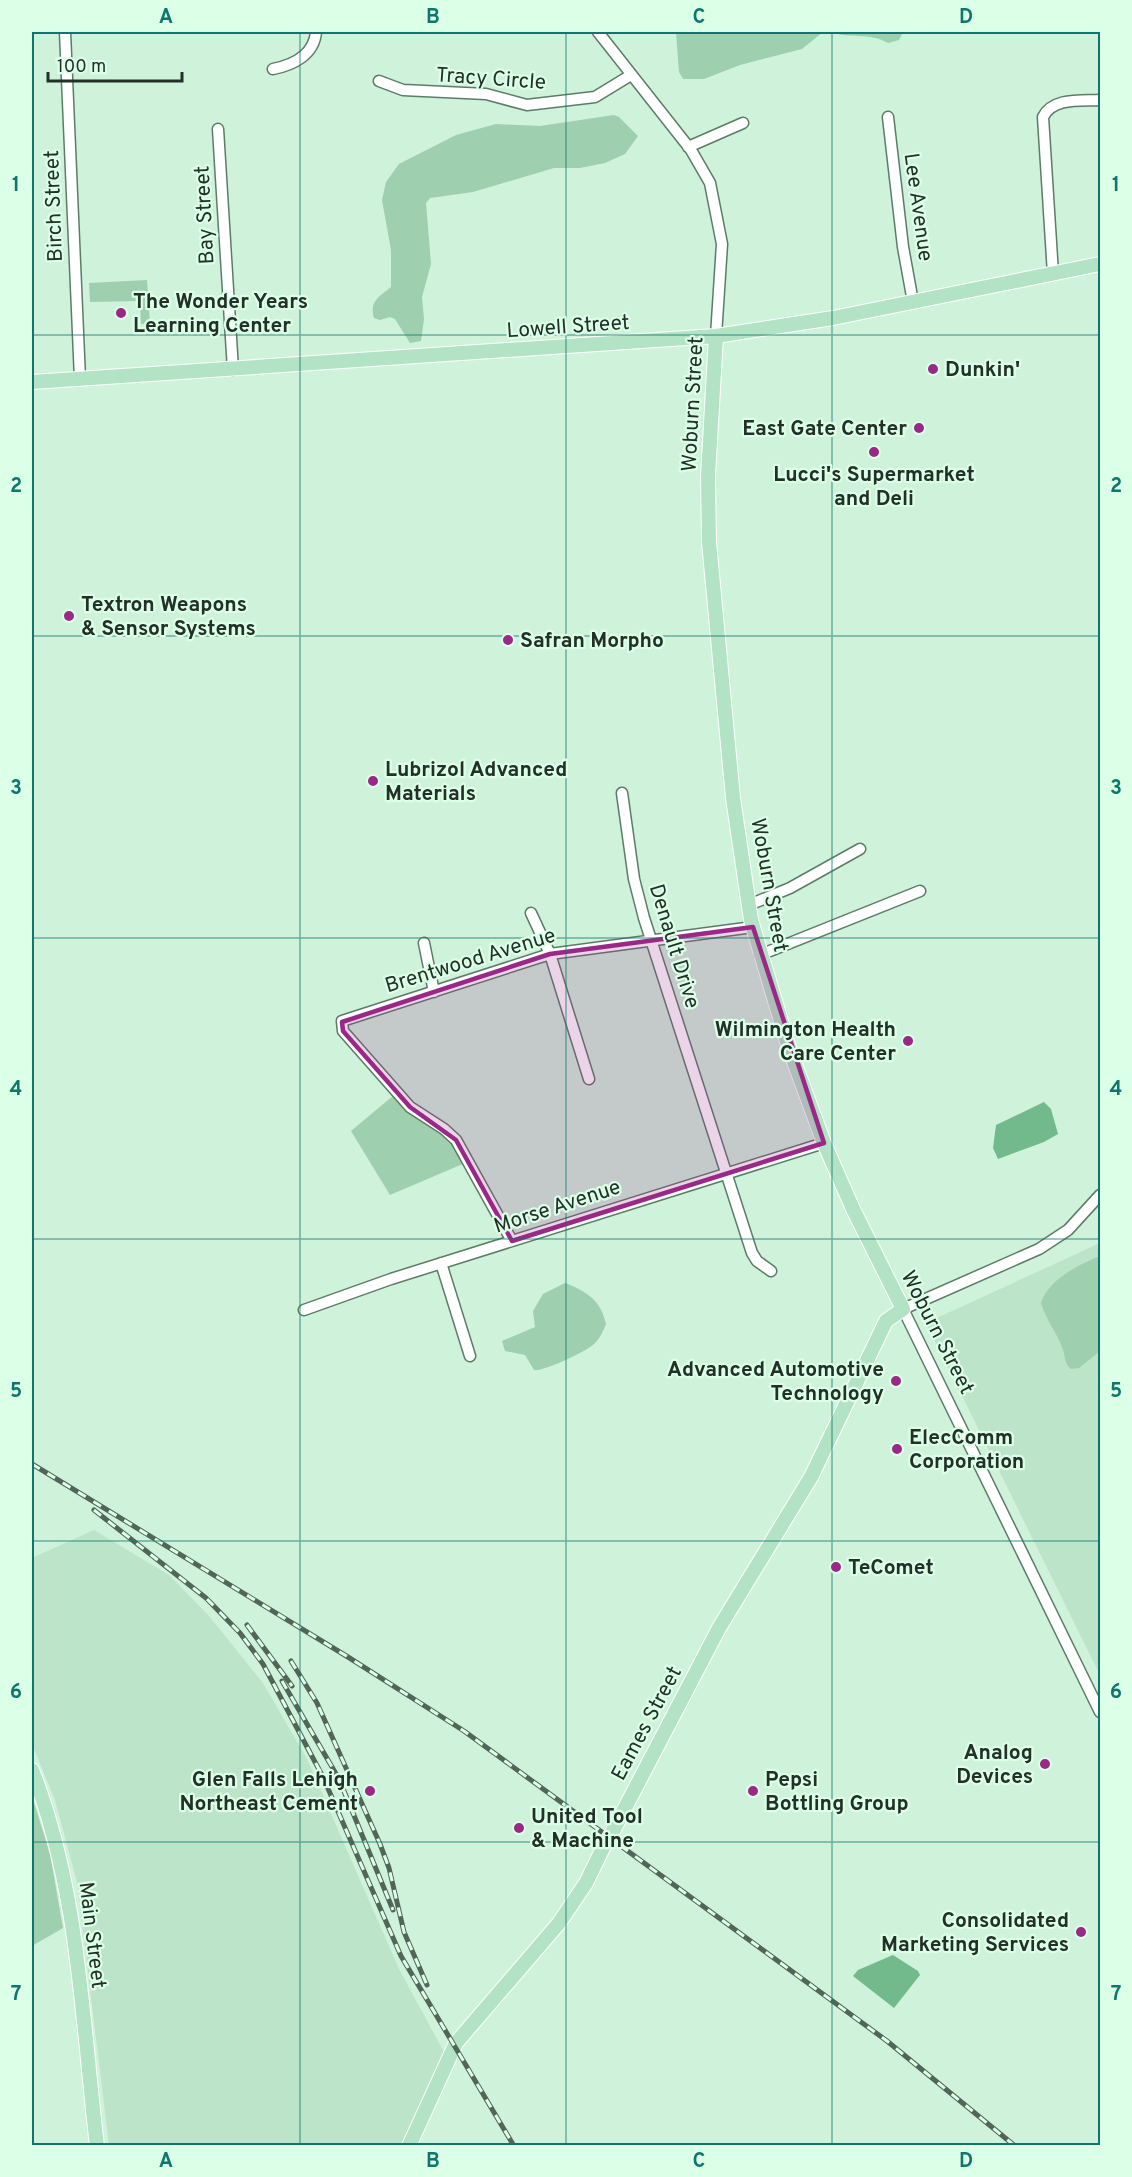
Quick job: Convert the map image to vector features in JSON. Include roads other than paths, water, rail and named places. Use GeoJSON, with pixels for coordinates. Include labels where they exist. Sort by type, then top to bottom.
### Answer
{"type":"FeatureCollection","features":[{"type":"Feature","properties":{"kind":"main road","name":"Lowell Street"},"geometry":{"type":"LineString","coordinates":[[32,382],[716,336],[766,330],[1101,264]]}},
{"type":"Feature","properties":{"kind":"main road","name":"Woburn Street"},"geometry":{"type":"LineString","coordinates":[[716,336],[708,476],[709,542],[733,798],[753,927],[760,955],[824,1143],[903,1309]]}},
{"type":"Feature","properties":{"kind":"main road","name":"Eames Street"},"geometry":{"type":"LineString","coordinates":[[409,2145],[456,2043],[559,1923],[586,1883],[709,1648],[811,1477],[886,1321],[903,1309]]}},
{"type":"Feature","properties":{"kind":"main road","name":"Main Street"},"geometry":{"type":"LineString","coordinates":[[32,1770],[54,1831],[64,1875],[97,2145]]}},
{"type":"Feature","properties":{"kind":"street","name":"Birch Street"},"geometry":{"type":"LineString","coordinates":[[64,32],[80,379]]}},
{"type":"Feature","properties":{"kind":"street","name":"Woburn Street"},"geometry":{"type":"LineString","coordinates":[[598,32],[688,147],[710,183],[720,227],[722,257],[716,336]]}},
{"type":"Feature","properties":{"kind":"street"},"geometry":{"type":"LineString","coordinates":[[273,69],[299,60],[316,36]]}},
{"type":"Feature","properties":{"kind":"street","name":"Tracy Circle"},"geometry":{"type":"LineString","coordinates":[[379,81],[403,90],[486,94],[514,103],[534,104],[595,97],[631,75]]}},
{"type":"Feature","properties":{"kind":"street"},"geometry":{"type":"LineString","coordinates":[[1053,274],[1043,117],[1049,107],[1057,103],[1101,100]]}},
{"type":"Feature","properties":{"kind":"street","name":"Lee Avenue"},"geometry":{"type":"LineString","coordinates":[[888,117],[903,247],[913,302]]}},
{"type":"Feature","properties":{"kind":"street"},"geometry":{"type":"LineString","coordinates":[[688,147],[742,123]]}},
{"type":"Feature","properties":{"kind":"street","name":"Bay Street"},"geometry":{"type":"LineString","coordinates":[[218,129],[233,370]]}},
{"type":"Feature","properties":{"kind":"street","name":"Denault Drive"},"geometry":{"type":"LineString","coordinates":[[622,793],[636,891],[651,940],[753,1254],[771,1271]]}},
{"type":"Feature","properties":{"kind":"street"},"geometry":{"type":"LineString","coordinates":[[749,905],[790,888],[860,849]]}},
{"type":"Feature","properties":{"kind":"street"},"geometry":{"type":"LineString","coordinates":[[760,955],[920,891]]}},
{"type":"Feature","properties":{"kind":"street"},"geometry":{"type":"LineString","coordinates":[[531,913],[550,954],[589,1079]]}},
{"type":"Feature","properties":{"kind":"street","name":"Brentwood Avenue"},"geometry":{"type":"LineString","coordinates":[[512,1241],[456,1140],[444,1129],[410,1107],[344,1031],[341,1026],[343,1021],[550,954],[753,927]]}},
{"type":"Feature","properties":{"kind":"street"},"geometry":{"type":"LineString","coordinates":[[424,943],[434,992]]}},
{"type":"Feature","properties":{"kind":"street","name":"Morse Avenue"},"geometry":{"type":"LineString","coordinates":[[304,1310],[441,1263],[824,1143]]}},
{"type":"Feature","properties":{"kind":"street"},"geometry":{"type":"LineString","coordinates":[[903,1309],[1039,1249],[1068,1230],[1101,1196]]}},
{"type":"Feature","properties":{"kind":"street"},"geometry":{"type":"LineString","coordinates":[[441,1263],[470,1356]]}},
{"type":"Feature","properties":{"kind":"street","name":"Woburn Street"},"geometry":{"type":"LineString","coordinates":[[903,1309],[1101,1712]]}},
{"type":"Feature","properties":{"kind":"railway"},"geometry":{"type":"LineString","coordinates":[[32,1464],[348,1657],[464,1731],[887,2041],[1015,2146]]}},
{"type":"Feature","properties":{"kind":"railway"},"geometry":{"type":"LineString","coordinates":[[94,1510],[206,1598],[240,1633],[263,1664],[323,1777],[401,1956],[514,2146]]}},
{"type":"Feature","properties":{"kind":"railway"},"geometry":{"type":"LineString","coordinates":[[247,1625],[292,1686]]}},
{"type":"Feature","properties":{"kind":"railway"},"geometry":{"type":"LineString","coordinates":[[291,1661],[317,1703],[380,1844],[389,1868],[404,1932],[427,1985]]}},
{"type":"Feature","properties":{"kind":"railway"},"geometry":{"type":"LineString","coordinates":[[282,1681],[339,1779],[393,1910]]}},
{"type":"Feature","properties":{"kind":"place","name":"The Wonder Years Learning Center"},"geometry":{"type":"Point","coordinates":[121,313]}},
{"type":"Feature","properties":{"kind":"place","name":"Dunkin'"},"geometry":{"type":"Point","coordinates":[933,369]}},
{"type":"Feature","properties":{"kind":"place","name":"East Gate Center"},"geometry":{"type":"Point","coordinates":[919,428]}},
{"type":"Feature","properties":{"kind":"place","name":"Lucci's Supermarket and Deli"},"geometry":{"type":"Point","coordinates":[874,452]}},
{"type":"Feature","properties":{"kind":"place","name":"Textron Weapons & Sensor Systems"},"geometry":{"type":"Point","coordinates":[69,616]}},
{"type":"Feature","properties":{"kind":"place","name":"Safran Morpho"},"geometry":{"type":"Point","coordinates":[508,640]}},
{"type":"Feature","properties":{"kind":"place","name":"Lubrizol Advanced Materials"},"geometry":{"type":"Point","coordinates":[373,781]}},
{"type":"Feature","properties":{"kind":"place","name":"Wilmington Health Care Center"},"geometry":{"type":"Point","coordinates":[908,1041]}},
{"type":"Feature","properties":{"kind":"place","name":"Advanced Automotive Technology"},"geometry":{"type":"Point","coordinates":[896,1381]}},
{"type":"Feature","properties":{"kind":"place","name":"ElecComm Corporation"},"geometry":{"type":"Point","coordinates":[897,1449]}},
{"type":"Feature","properties":{"kind":"place","name":"TeComet"},"geometry":{"type":"Point","coordinates":[836,1567]}},
{"type":"Feature","properties":{"kind":"place","name":"Analog Devices"},"geometry":{"type":"Point","coordinates":[1045,1764]}},
{"type":"Feature","properties":{"kind":"place","name":"Glen Falls Lehigh Northeast Cement"},"geometry":{"type":"Point","coordinates":[370,1791]}},
{"type":"Feature","properties":{"kind":"place","name":"Pepsi Bottling Group"},"geometry":{"type":"Point","coordinates":[753,1791]}},
{"type":"Feature","properties":{"kind":"place","name":"United Tool & Machine"},"geometry":{"type":"Point","coordinates":[519,1828]}},
{"type":"Feature","properties":{"kind":"place","name":"Consolidated Marketing Services"},"geometry":{"type":"Point","coordinates":[1081,1932]}}]}
